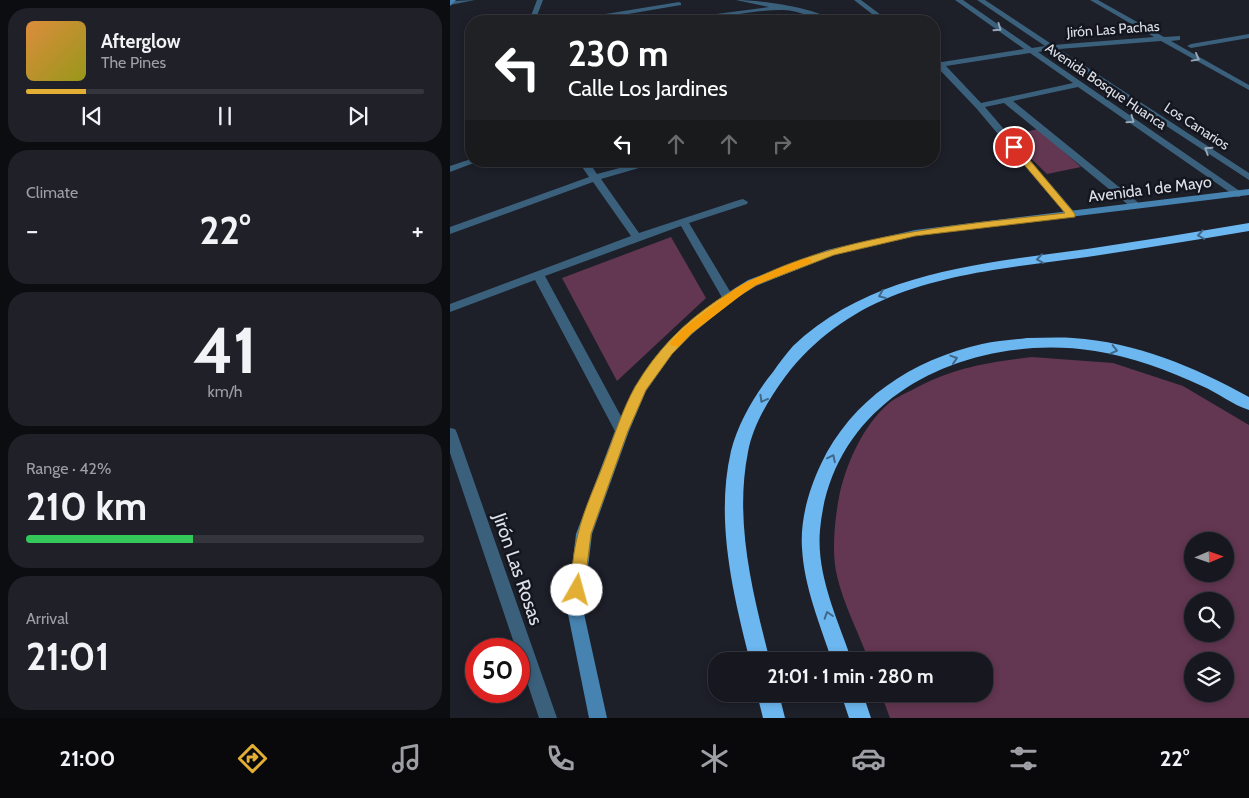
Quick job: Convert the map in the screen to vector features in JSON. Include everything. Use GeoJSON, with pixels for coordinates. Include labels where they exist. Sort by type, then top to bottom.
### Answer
{"type":"FeatureCollection","features":[{"type":"Feature","properties":{"kind":"highway"},"geometry":{"type":"LineString","coordinates":[[758,652],[736,556],[734,508],[739,452],[761,400],[774,379],[783,365],[814,334],[853,308],[884,294],[939,275],[1249,227]]}},
{"type":"Feature","properties":{"kind":"highway"},"geometry":{"type":"LineString","coordinates":[[839,652],[815,576],[811,532],[816,495],[833,454],[858,418],[890,390],[923,369],[982,350],[1021,343],[1072,343],[1103,347],[1144,357],[1222,388],[1249,404]]}},
{"type":"Feature","properties":{"kind":"highway"},"geometry":{"type":"LineString","coordinates":[[770,702],[774,718]]}},
{"type":"Feature","properties":{"kind":"highway"},"geometry":{"type":"LineString","coordinates":[[855,702],[860,718]]}},
{"type":"Feature","properties":{"kind":"main road"},"geometry":{"type":"LineString","coordinates":[[450,3],[453,0]]}},
{"type":"Feature","properties":{"kind":"main road","name":"Avenida 1 de Mayo"},"geometry":{"type":"LineString","coordinates":[[598,718],[575,609],[584,534],[622,431],[640,389],[668,351],[688,330],[728,298],[752,283],[831,252],[915,233],[1072,216],[1244,193]]}},
{"type":"Feature","properties":{"kind":"street"},"geometry":{"type":"LineString","coordinates":[[450,3],[472,0]]}},
{"type":"Feature","properties":{"kind":"street"},"geometry":{"type":"LineString","coordinates":[[534,15],[540,0]]}},
{"type":"Feature","properties":{"kind":"street"},"geometry":{"type":"LineString","coordinates":[[739,0],[801,11],[813,15]]}},
{"type":"Feature","properties":{"kind":"street"},"geometry":{"type":"LineString","coordinates":[[857,0],[877,15]]}},
{"type":"Feature","properties":{"kind":"street","name":"Avenida Bosque Huanca"},"geometry":{"type":"LineString","coordinates":[[958,0],[1032,52],[1244,193]]}},
{"type":"Feature","properties":{"kind":"street"},"geometry":{"type":"LineString","coordinates":[[1093,0],[1249,88]]}},
{"type":"Feature","properties":{"kind":"street"},"geometry":{"type":"LineString","coordinates":[[1108,0],[1249,78]]}},
{"type":"Feature","properties":{"kind":"street","name":"Los Canarios"},"geometry":{"type":"LineString","coordinates":[[985,1],[1249,177]]}},
{"type":"Feature","properties":{"kind":"street"},"geometry":{"type":"LineString","coordinates":[[608,15],[679,2],[684,15]]}},
{"type":"Feature","properties":{"kind":"street"},"geometry":{"type":"LineString","coordinates":[[725,15],[780,8]]}},
{"type":"Feature","properties":{"kind":"street"},"geometry":{"type":"LineString","coordinates":[[1191,46],[1249,36]]}},
{"type":"Feature","properties":{"kind":"street","name":"Jirón Las Pachas"},"geometry":{"type":"LineString","coordinates":[[940,64],[1032,52],[1052,47],[1176,38]]}},
{"type":"Feature","properties":{"kind":"street"},"geometry":{"type":"LineString","coordinates":[[940,68],[979,106],[1072,216]]}},
{"type":"Feature","properties":{"kind":"street"},"geometry":{"type":"LineString","coordinates":[[979,106],[1080,84]]}},
{"type":"Feature","properties":{"kind":"street"},"geometry":{"type":"LineString","coordinates":[[1006,100],[1136,206]]}},
{"type":"Feature","properties":{"kind":"street"},"geometry":{"type":"LineString","coordinates":[[450,169],[465,164]]}},
{"type":"Feature","properties":{"kind":"street"},"geometry":{"type":"LineString","coordinates":[[587,167],[637,237]]}},
{"type":"Feature","properties":{"kind":"street"},"geometry":{"type":"LineString","coordinates":[[450,231],[594,178],[635,167]]}},
{"type":"Feature","properties":{"kind":"street"},"geometry":{"type":"LineString","coordinates":[[450,308],[637,237],[743,202]]}},
{"type":"Feature","properties":{"kind":"street"},"geometry":{"type":"LineString","coordinates":[[683,222],[728,298]]}},
{"type":"Feature","properties":{"kind":"street"},"geometry":{"type":"LineString","coordinates":[[538,274],[622,431]]}},
{"type":"Feature","properties":{"kind":"street","name":"Jirón Las Rosas"},"geometry":{"type":"LineString","coordinates":[[450,433],[548,718]]}},
{"type":"Feature","properties":{"kind":"shaded area"},"geometry":{"type":"Polygon","coordinates":[[[1038,129],[1081,167],[1047,174],[1008,136],[1038,129]]]}},
{"type":"Feature","properties":{"kind":"shaded area"},"geometry":{"type":"Polygon","coordinates":[[[671,237],[706,298],[617,381],[562,278],[671,237]]]}},
{"type":"Feature","properties":{"kind":"shaded area"},"geometry":{"type":"Polygon","coordinates":[[[1032,357],[1113,363],[1183,386],[1249,425],[1249,718],[890,718],[884,702],[993,702],[993,652],[865,652],[843,597],[835,566],[834,534],[840,492],[847,468],[864,433],[889,403],[941,376],[985,364],[1032,357]]]}},
{"type":"Feature","properties":{"kind":"slow traffic"},"geometry":{"type":"LineString","coordinates":[[675,343],[728,298],[752,283],[807,262]]}},
{"type":"Feature","properties":{"kind":"route"},"geometry":{"type":"LineString","coordinates":[[577,590],[584,534],[622,431],[640,389],[668,351],[688,330],[728,298],[752,283],[831,252],[915,233],[1072,216],[1014,147]]}}]}
